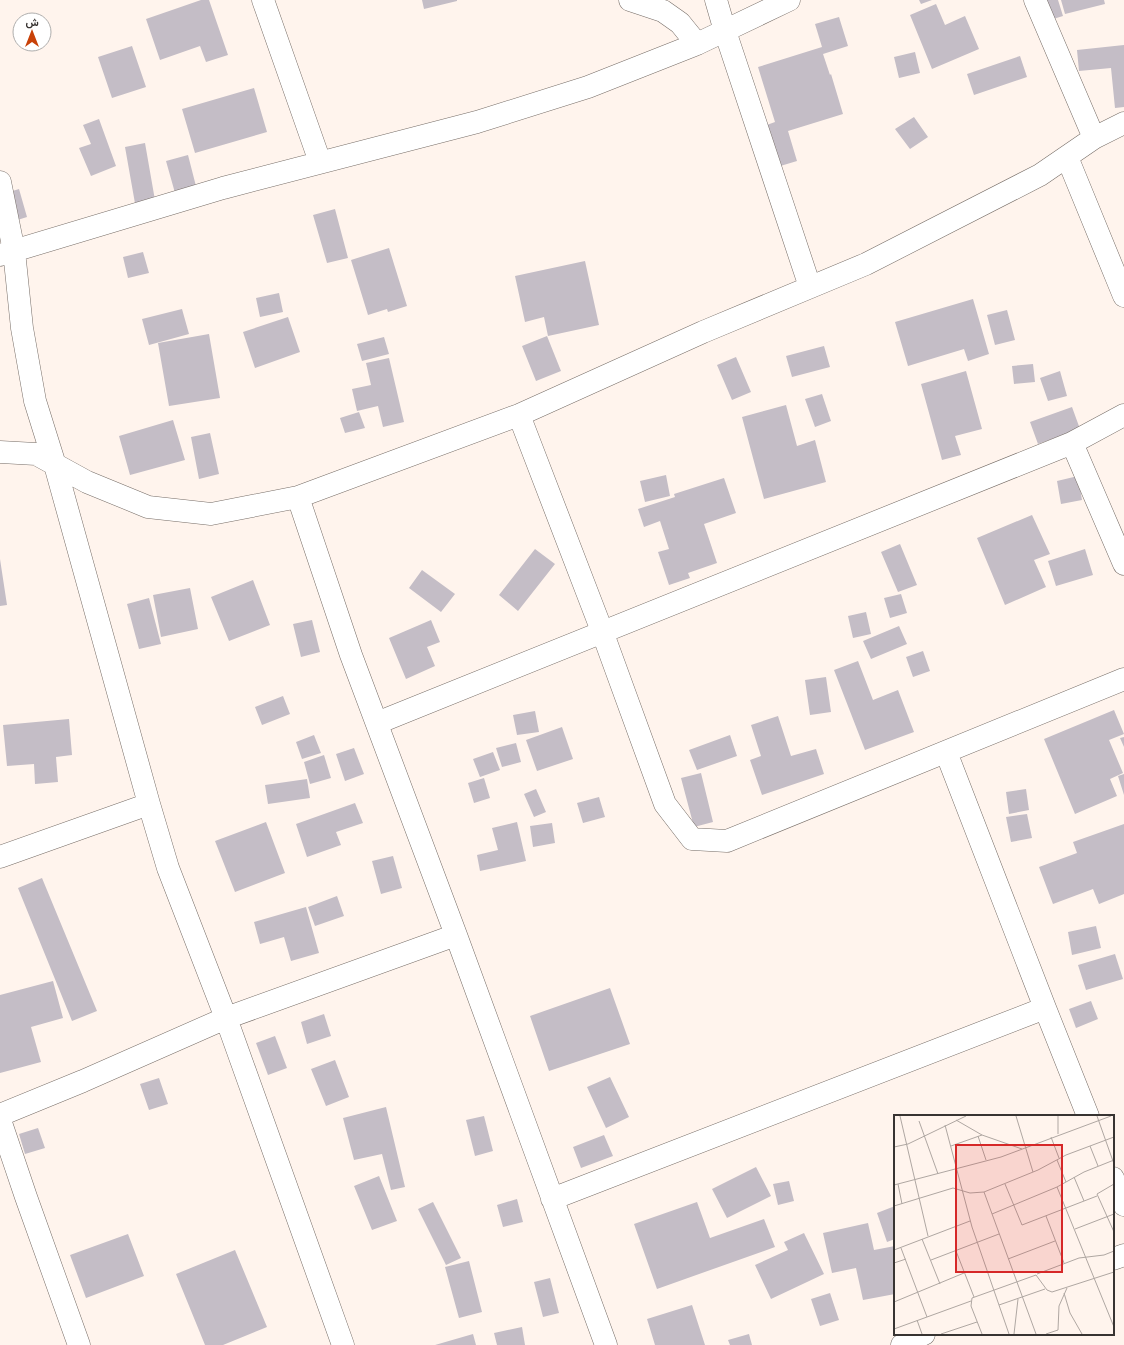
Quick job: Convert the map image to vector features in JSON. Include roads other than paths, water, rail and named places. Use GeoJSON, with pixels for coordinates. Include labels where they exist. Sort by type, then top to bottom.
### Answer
{"type":"FeatureCollection","features":[{"type":"Feature","properties":{"kind":"street"},"geometry":{"type":"LineString","coordinates":[[263,0],[320,162]]}},
{"type":"Feature","properties":{"kind":"street"},"geometry":{"type":"LineString","coordinates":[[630,0],[663,11],[680,23],[697,44]]}},
{"type":"Feature","properties":{"kind":"street"},"geometry":{"type":"LineString","coordinates":[[716,0],[810,287]]}},
{"type":"Feature","properties":{"kind":"street"},"geometry":{"type":"LineString","coordinates":[[7,253],[224,188],[485,120],[588,87],[697,44],[789,0]]}},
{"type":"Feature","properties":{"kind":"street"},"geometry":{"type":"LineString","coordinates":[[1035,0],[1094,138]]}},
{"type":"Feature","properties":{"kind":"street"},"geometry":{"type":"LineString","coordinates":[[0,452],[36,454],[88,482],[148,507],[212,514],[298,496],[519,415],[703,332],[866,264],[1040,175],[1094,138],[1124,123]]}},
{"type":"Feature","properties":{"kind":"street"},"geometry":{"type":"LineString","coordinates":[[1067,157],[1124,296]]}},
{"type":"Feature","properties":{"kind":"street"},"geometry":{"type":"LineString","coordinates":[[0,182],[7,253],[35,401],[55,465],[149,804],[168,868],[226,1018],[343,1345]]}},
{"type":"Feature","properties":{"kind":"street"},"geometry":{"type":"LineString","coordinates":[[377,723],[602,631],[1072,443],[1124,414]]}},
{"type":"Feature","properties":{"kind":"street"},"geometry":{"type":"LineString","coordinates":[[519,415],[602,631],[665,804],[692,839],[727,841],[1124,680]]}},
{"type":"Feature","properties":{"kind":"street"},"geometry":{"type":"LineString","coordinates":[[1072,443],[1124,564]]}},
{"type":"Feature","properties":{"kind":"street"},"geometry":{"type":"LineString","coordinates":[[298,496],[377,723],[606,1345]]}},
{"type":"Feature","properties":{"kind":"street"},"geometry":{"type":"LineString","coordinates":[[946,752],[1044,1008],[1088,1115]]}},
{"type":"Feature","properties":{"kind":"street"},"geometry":{"type":"LineString","coordinates":[[0,857],[149,804]]}},
{"type":"Feature","properties":{"kind":"street"},"geometry":{"type":"LineString","coordinates":[[0,1115],[84,1081],[226,1018],[456,935]]}},
{"type":"Feature","properties":{"kind":"street"},"geometry":{"type":"LineString","coordinates":[[552,1199],[1044,1008]]}},
{"type":"Feature","properties":{"kind":"street"},"geometry":{"type":"LineString","coordinates":[[0,1120],[79,1345]]}},
{"type":"Feature","properties":{"kind":"street"},"geometry":{"type":"LineString","coordinates":[[1114,1180],[1124,1205]]}},
{"type":"Feature","properties":{"kind":"street"},"geometry":{"type":"LineString","coordinates":[[1114,1258],[1124,1255]]}},
{"type":"Feature","properties":{"kind":"street"},"geometry":{"type":"LineString","coordinates":[[902,1345],[922,1335]]}}]}
